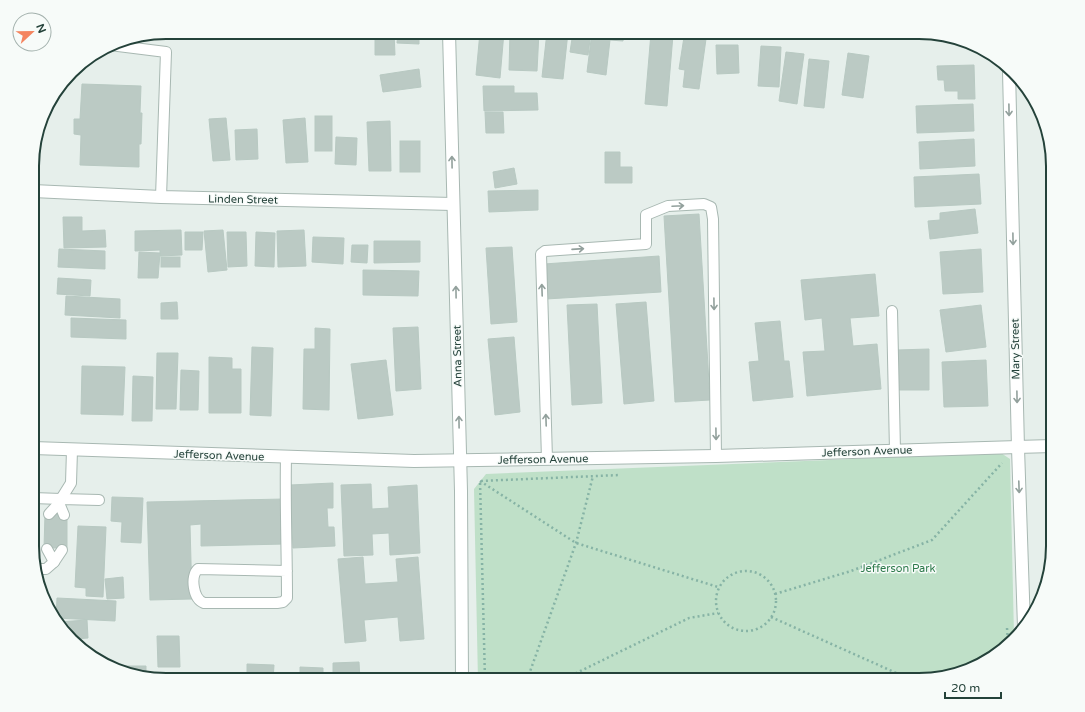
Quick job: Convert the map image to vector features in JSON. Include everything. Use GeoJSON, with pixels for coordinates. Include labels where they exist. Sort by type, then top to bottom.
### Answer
{"type":"FeatureCollection","features":[{"type":"Feature","properties":{"kind":"street","name":"Anna Street"},"geometry":{"type":"LineString","coordinates":[[449,39],[460,461],[462,673]]}},
{"type":"Feature","properties":{"kind":"street","name":"Mary Street"},"geometry":{"type":"LineString","coordinates":[[1008,75],[1024,619]]}},
{"type":"Feature","properties":{"kind":"street","name":"Linden Street"},"geometry":{"type":"LineString","coordinates":[[39,191],[453,204]]}},
{"type":"Feature","properties":{"kind":"street","name":"Jefferson Avenue"},"geometry":{"type":"LineString","coordinates":[[39,448],[414,461],[460,461],[716,456],[1046,446]]}},
{"type":"Feature","properties":{"kind":"lane"},"geometry":{"type":"LineString","coordinates":[[123,47],[166,52],[161,196]]}},
{"type":"Feature","properties":{"kind":"lane"},"geometry":{"type":"LineString","coordinates":[[547,459],[540,254],[545,251],[646,244],[646,216],[668,206],[704,204],[711,207],[713,219],[716,456]]}},
{"type":"Feature","properties":{"kind":"lane"},"geometry":{"type":"LineString","coordinates":[[892,311],[895,451]]}},
{"type":"Feature","properties":{"kind":"lane"},"geometry":{"type":"LineString","coordinates":[[49,514],[60,501],[71,483],[72,450]]}},
{"type":"Feature","properties":{"kind":"lane"},"geometry":{"type":"LineString","coordinates":[[286,457],[285,493],[288,541],[287,598],[283,602],[277,603],[204,603],[200,601],[195,594],[194,574],[198,569],[287,571]]}},
{"type":"Feature","properties":{"kind":"lane"},"geometry":{"type":"LineString","coordinates":[[39,499],[60,501],[99,500]]}},
{"type":"Feature","properties":{"kind":"lane"},"geometry":{"type":"LineString","coordinates":[[60,501],[64,515]]}},
{"type":"Feature","properties":{"kind":"lane"},"geometry":{"type":"LineString","coordinates":[[47,549],[54,562]]}},
{"type":"Feature","properties":{"kind":"lane"},"geometry":{"type":"LineString","coordinates":[[41,569],[46,569],[54,562],[62,550]]}},
{"type":"Feature","properties":{"kind":"path"},"geometry":{"type":"LineString","coordinates":[[996,461],[1004,461]]}},
{"type":"Feature","properties":{"kind":"path"},"geometry":{"type":"LineString","coordinates":[[1004,461],[1004,469]]}},
{"type":"Feature","properties":{"kind":"path"},"geometry":{"type":"LineString","coordinates":[[775,594],[851,571],[932,540],[1004,461]]}},
{"type":"Feature","properties":{"kind":"path"},"geometry":{"type":"LineString","coordinates":[[480,481],[624,474]]}},
{"type":"Feature","properties":{"kind":"path"},"geometry":{"type":"LineString","coordinates":[[530,673],[576,543],[593,476]]}},
{"type":"Feature","properties":{"kind":"path"},"geometry":{"type":"LineString","coordinates":[[480,481],[576,543],[718,587]]}},
{"type":"Feature","properties":{"kind":"path"},"geometry":{"type":"LineString","coordinates":[[480,481],[484,673]]}},
{"type":"Feature","properties":{"kind":"path"},"geometry":{"type":"LineString","coordinates":[[740,571],[758,573],[766,578],[772,586],[775,594],[776,602],[771,617],[765,624],[757,629],[739,631],[730,627],[723,621],[715,605],[718,587],[731,574],[740,571]]}},
{"type":"Feature","properties":{"kind":"path"},"geometry":{"type":"LineString","coordinates":[[576,673],[689,618],[718,613]]}},
{"type":"Feature","properties":{"kind":"path"},"geometry":{"type":"LineString","coordinates":[[771,617],[896,673]]}},
{"type":"Feature","properties":{"kind":"path"},"geometry":{"type":"LineString","coordinates":[[1007,626],[1008,637]]}},
{"type":"Feature","properties":{"kind":"green space","name":"Jefferson Park"},"geometry":{"type":"Polygon","coordinates":[[[1001,453],[1010,459],[1014,631],[1003,642],[983,656],[952,669],[927,673],[478,673],[474,489],[486,474],[1001,453]]]}},
{"type":"Feature","properties":{"kind":"building"},"geometry":{"type":"Polygon","coordinates":[[[375,39],[394,39],[395,55],[375,55],[375,39]]]}},
{"type":"Feature","properties":{"kind":"building"},"geometry":{"type":"Polygon","coordinates":[[[397,39],[419,39],[419,44],[397,43],[397,39]]]}},
{"type":"Feature","properties":{"kind":"building"},"geometry":{"type":"Polygon","coordinates":[[[479,39],[503,39],[500,78],[476,75],[479,39]]]}},
{"type":"Feature","properties":{"kind":"building"},"geometry":{"type":"Polygon","coordinates":[[[510,39],[539,39],[537,71],[509,70],[510,39]]]}},
{"type":"Feature","properties":{"kind":"building"},"geometry":{"type":"Polygon","coordinates":[[[546,39],[567,39],[563,79],[542,77],[546,39]]]}},
{"type":"Feature","properties":{"kind":"building"},"geometry":{"type":"Polygon","coordinates":[[[572,39],[590,39],[588,55],[570,52],[572,39]]]}},
{"type":"Feature","properties":{"kind":"building"},"geometry":{"type":"Polygon","coordinates":[[[591,39],[623,39],[623,41],[610,40],[606,75],[587,72],[591,39]]]}},
{"type":"Feature","properties":{"kind":"building"},"geometry":{"type":"Polygon","coordinates":[[[650,39],[673,39],[667,106],[645,104],[650,39]]]}},
{"type":"Feature","properties":{"kind":"building"},"geometry":{"type":"Polygon","coordinates":[[[684,39],[706,39],[699,89],[683,87],[685,70],[679,69],[684,39]]]}},
{"type":"Feature","properties":{"kind":"building"},"geometry":{"type":"Polygon","coordinates":[[[716,45],[738,45],[739,73],[717,74],[716,45]]]}},
{"type":"Feature","properties":{"kind":"building"},"geometry":{"type":"Polygon","coordinates":[[[761,46],[781,47],[779,87],[758,86],[761,46]]]}},
{"type":"Feature","properties":{"kind":"building"},"geometry":{"type":"Polygon","coordinates":[[[786,52],[804,54],[797,104],[779,101],[786,52]]]}},
{"type":"Feature","properties":{"kind":"building"},"geometry":{"type":"Polygon","coordinates":[[[848,53],[869,56],[863,98],[842,95],[848,53]]]}},
{"type":"Feature","properties":{"kind":"building"},"geometry":{"type":"Polygon","coordinates":[[[809,59],[829,61],[824,108],[804,106],[809,59]]]}},
{"type":"Feature","properties":{"kind":"building"},"geometry":{"type":"Polygon","coordinates":[[[974,65],[975,99],[958,99],[958,91],[945,91],[944,80],[938,80],[937,66],[974,65]]]}},
{"type":"Feature","properties":{"kind":"building"},"geometry":{"type":"Polygon","coordinates":[[[419,69],[421,87],[383,92],[380,75],[419,69]]]}},
{"type":"Feature","properties":{"kind":"building"},"geometry":{"type":"Polygon","coordinates":[[[82,84],[141,86],[140,113],[142,113],[141,144],[139,144],[139,167],[80,165],[81,135],[74,134],[74,119],[80,119],[82,84]]]}},
{"type":"Feature","properties":{"kind":"building"},"geometry":{"type":"Polygon","coordinates":[[[483,86],[514,86],[514,93],[537,93],[538,110],[484,111],[483,86]]]}},
{"type":"Feature","properties":{"kind":"building"},"geometry":{"type":"Polygon","coordinates":[[[973,104],[974,131],[917,133],[916,106],[973,104]]]}},
{"type":"Feature","properties":{"kind":"building"},"geometry":{"type":"Polygon","coordinates":[[[485,112],[503,112],[504,133],[486,133],[485,112]]]}},
{"type":"Feature","properties":{"kind":"building"},"geometry":{"type":"Polygon","coordinates":[[[315,116],[332,116],[332,151],[315,151],[315,116]]]}},
{"type":"Feature","properties":{"kind":"building"},"geometry":{"type":"Polygon","coordinates":[[[226,118],[230,160],[213,161],[209,119],[226,118]]]}},
{"type":"Feature","properties":{"kind":"building"},"geometry":{"type":"Polygon","coordinates":[[[305,118],[308,162],[286,163],[283,120],[305,118]]]}},
{"type":"Feature","properties":{"kind":"building"},"geometry":{"type":"Polygon","coordinates":[[[390,121],[391,171],[369,171],[367,122],[390,121]]]}},
{"type":"Feature","properties":{"kind":"building"},"geometry":{"type":"Polygon","coordinates":[[[257,129],[258,159],[236,160],[235,130],[257,129]]]}},
{"type":"Feature","properties":{"kind":"building"},"geometry":{"type":"Polygon","coordinates":[[[336,137],[357,138],[356,165],[335,164],[336,137]]]}},
{"type":"Feature","properties":{"kind":"building"},"geometry":{"type":"Polygon","coordinates":[[[974,139],[975,166],[920,169],[919,142],[974,139]]]}},
{"type":"Feature","properties":{"kind":"building"},"geometry":{"type":"Polygon","coordinates":[[[400,141],[420,141],[420,172],[400,172],[400,141]]]}},
{"type":"Feature","properties":{"kind":"building"},"geometry":{"type":"Polygon","coordinates":[[[605,152],[620,152],[620,167],[632,167],[632,183],[605,183],[605,152]]]}},
{"type":"Feature","properties":{"kind":"building"},"geometry":{"type":"Polygon","coordinates":[[[514,168],[517,184],[495,188],[493,172],[514,168]]]}},
{"type":"Feature","properties":{"kind":"building"},"geometry":{"type":"Polygon","coordinates":[[[979,174],[981,204],[915,207],[914,177],[979,174]]]}},
{"type":"Feature","properties":{"kind":"building"},"geometry":{"type":"Polygon","coordinates":[[[538,190],[538,210],[489,212],[488,191],[538,190]]]}},
{"type":"Feature","properties":{"kind":"building"},"geometry":{"type":"Polygon","coordinates":[[[975,209],[978,233],[930,239],[928,221],[940,220],[940,213],[975,209]]]}},
{"type":"Feature","properties":{"kind":"building"},"geometry":{"type":"Polygon","coordinates":[[[699,214],[710,400],[675,402],[664,216],[699,214]]]}},
{"type":"Feature","properties":{"kind":"building"},"geometry":{"type":"Polygon","coordinates":[[[63,217],[82,217],[82,231],[105,230],[106,247],[64,248],[63,217]]]}},
{"type":"Feature","properties":{"kind":"building"},"geometry":{"type":"Polygon","coordinates":[[[181,230],[182,255],[160,256],[160,250],[135,251],[135,231],[181,230]]]}},
{"type":"Feature","properties":{"kind":"building"},"geometry":{"type":"Polygon","coordinates":[[[223,230],[227,270],[208,272],[204,231],[223,230]]]}},
{"type":"Feature","properties":{"kind":"building"},"geometry":{"type":"Polygon","coordinates":[[[304,230],[306,266],[278,267],[277,231],[304,230]]]}},
{"type":"Feature","properties":{"kind":"building"},"geometry":{"type":"Polygon","coordinates":[[[185,232],[203,232],[202,250],[185,250],[185,232]]]}},
{"type":"Feature","properties":{"kind":"building"},"geometry":{"type":"Polygon","coordinates":[[[227,232],[246,232],[247,266],[228,267],[227,232]]]}},
{"type":"Feature","properties":{"kind":"building"},"geometry":{"type":"Polygon","coordinates":[[[256,232],[275,233],[274,267],[255,266],[256,232]]]}},
{"type":"Feature","properties":{"kind":"building"},"geometry":{"type":"Polygon","coordinates":[[[313,237],[344,238],[343,264],[312,262],[313,237]]]}},
{"type":"Feature","properties":{"kind":"building"},"geometry":{"type":"Polygon","coordinates":[[[374,241],[420,241],[420,262],[374,263],[374,241]]]}},
{"type":"Feature","properties":{"kind":"building"},"geometry":{"type":"Polygon","coordinates":[[[352,245],[368,245],[367,263],[351,262],[352,245]]]}},
{"type":"Feature","properties":{"kind":"building"},"geometry":{"type":"Polygon","coordinates":[[[512,247],[517,322],[491,324],[486,248],[512,247]]]}},
{"type":"Feature","properties":{"kind":"building"},"geometry":{"type":"Polygon","coordinates":[[[59,249],[105,251],[105,269],[58,267],[59,249]]]}},
{"type":"Feature","properties":{"kind":"building"},"geometry":{"type":"Polygon","coordinates":[[[981,249],[983,292],[943,294],[940,252],[981,249]]]}},
{"type":"Feature","properties":{"kind":"building"},"geometry":{"type":"Polygon","coordinates":[[[139,252],[160,253],[158,278],[138,278],[139,252]]]}},
{"type":"Feature","properties":{"kind":"building"},"geometry":{"type":"Polygon","coordinates":[[[659,256],[661,292],[546,299],[544,264],[659,256]]]}},
{"type":"Feature","properties":{"kind":"building"},"geometry":{"type":"Polygon","coordinates":[[[161,257],[180,257],[180,267],[161,267],[161,257]]]}},
{"type":"Feature","properties":{"kind":"building"},"geometry":{"type":"Polygon","coordinates":[[[363,270],[419,271],[418,296],[363,295],[363,270]]]}},
{"type":"Feature","properties":{"kind":"building"},"geometry":{"type":"Polygon","coordinates":[[[875,274],[879,316],[850,318],[853,346],[877,344],[881,389],[807,396],[803,352],[825,351],[822,318],[805,320],[801,280],[875,274]]]}},
{"type":"Feature","properties":{"kind":"building"},"geometry":{"type":"Polygon","coordinates":[[[58,278],[91,280],[90,296],[57,294],[58,278]]]}},
{"type":"Feature","properties":{"kind":"building"},"geometry":{"type":"Polygon","coordinates":[[[66,296],[120,299],[120,318],[65,315],[66,296]]]}},
{"type":"Feature","properties":{"kind":"building"},"geometry":{"type":"Polygon","coordinates":[[[177,302],[178,319],[161,319],[161,303],[177,302]]]}},
{"type":"Feature","properties":{"kind":"building"},"geometry":{"type":"Polygon","coordinates":[[[646,302],[654,401],[624,404],[616,304],[646,302]]]}},
{"type":"Feature","properties":{"kind":"building"},"geometry":{"type":"Polygon","coordinates":[[[597,304],[602,403],[572,405],[567,305],[597,304]]]}},
{"type":"Feature","properties":{"kind":"building"},"geometry":{"type":"Polygon","coordinates":[[[981,305],[986,347],[946,352],[940,310],[981,305]]]}},
{"type":"Feature","properties":{"kind":"building"},"geometry":{"type":"Polygon","coordinates":[[[71,318],[126,320],[126,339],[71,337],[71,318]]]}},
{"type":"Feature","properties":{"kind":"building"},"geometry":{"type":"Polygon","coordinates":[[[780,321],[784,361],[789,361],[793,397],[753,401],[749,362],[759,361],[755,323],[780,321]]]}},
{"type":"Feature","properties":{"kind":"building"},"geometry":{"type":"Polygon","coordinates":[[[418,327],[421,389],[396,391],[393,328],[418,327]]]}},
{"type":"Feature","properties":{"kind":"building"},"geometry":{"type":"Polygon","coordinates":[[[315,328],[330,329],[329,410],[303,409],[304,349],[315,349],[315,328]]]}},
{"type":"Feature","properties":{"kind":"building"},"geometry":{"type":"Polygon","coordinates":[[[514,337],[520,412],[495,415],[488,339],[514,337]]]}},
{"type":"Feature","properties":{"kind":"building"},"geometry":{"type":"Polygon","coordinates":[[[252,347],[273,348],[271,416],[250,415],[252,347]]]}},
{"type":"Feature","properties":{"kind":"building"},"geometry":{"type":"Polygon","coordinates":[[[929,349],[929,390],[897,390],[897,350],[929,349]]]}},
{"type":"Feature","properties":{"kind":"building"},"geometry":{"type":"Polygon","coordinates":[[[157,353],[178,353],[176,409],[156,409],[157,353]]]}},
{"type":"Feature","properties":{"kind":"building"},"geometry":{"type":"Polygon","coordinates":[[[209,357],[232,358],[232,369],[241,369],[241,413],[209,413],[209,357]]]}},
{"type":"Feature","properties":{"kind":"building"},"geometry":{"type":"Polygon","coordinates":[[[386,360],[393,415],[358,419],[351,364],[386,360]]]}},
{"type":"Feature","properties":{"kind":"building"},"geometry":{"type":"Polygon","coordinates":[[[986,360],[988,406],[944,407],[942,362],[986,360]]]}},
{"type":"Feature","properties":{"kind":"building"},"geometry":{"type":"Polygon","coordinates":[[[82,366],[125,367],[123,415],[81,414],[82,366]]]}},
{"type":"Feature","properties":{"kind":"building"},"geometry":{"type":"Polygon","coordinates":[[[181,370],[199,371],[198,410],[180,410],[181,370]]]}},
{"type":"Feature","properties":{"kind":"building"},"geometry":{"type":"Polygon","coordinates":[[[133,376],[153,377],[152,421],[132,421],[133,376]]]}},
{"type":"Feature","properties":{"kind":"building"},"geometry":{"type":"Polygon","coordinates":[[[333,483],[333,508],[327,508],[328,527],[334,527],[335,546],[293,548],[290,485],[333,483]]]}},
{"type":"Feature","properties":{"kind":"building"},"geometry":{"type":"Polygon","coordinates":[[[371,484],[372,509],[389,508],[388,487],[417,485],[420,553],[390,555],[389,533],[372,534],[373,555],[344,556],[341,485],[371,484]]]}},
{"type":"Feature","properties":{"kind":"building"},"geometry":{"type":"Polygon","coordinates":[[[112,497],[143,498],[141,543],[121,542],[122,522],[111,521],[112,497]]]}},
{"type":"Feature","properties":{"kind":"building"},"geometry":{"type":"Polygon","coordinates":[[[284,499],[285,544],[201,546],[201,524],[190,525],[192,599],[150,600],[147,502],[284,499]]]}},
{"type":"Feature","properties":{"kind":"building"},"geometry":{"type":"Polygon","coordinates":[[[45,514],[67,514],[67,548],[44,548],[45,514]]]}},
{"type":"Feature","properties":{"kind":"building"},"geometry":{"type":"Polygon","coordinates":[[[78,526],[106,527],[103,597],[86,596],[86,588],[75,587],[78,526]]]}},
{"type":"Feature","properties":{"kind":"building"},"geometry":{"type":"Polygon","coordinates":[[[363,557],[365,584],[398,582],[396,559],[418,557],[424,639],[400,641],[398,617],[364,620],[366,641],[345,643],[338,559],[363,557]]]}},
{"type":"Feature","properties":{"kind":"building"},"geometry":{"type":"Polygon","coordinates":[[[123,577],[124,598],[107,599],[105,579],[123,577]]]}},
{"type":"Feature","properties":{"kind":"building"},"geometry":{"type":"Polygon","coordinates":[[[57,598],[116,601],[115,621],[61,618],[56,610],[57,598]]]}},
{"type":"Feature","properties":{"kind":"building"},"geometry":{"type":"Polygon","coordinates":[[[87,620],[88,638],[79,639],[64,622],[87,620]]]}},
{"type":"Feature","properties":{"kind":"building"},"geometry":{"type":"Polygon","coordinates":[[[157,636],[179,636],[180,667],[158,667],[157,636]]]}},
{"type":"Feature","properties":{"kind":"building"},"geometry":{"type":"Polygon","coordinates":[[[359,662],[360,673],[333,673],[333,663],[359,662]]]}},
{"type":"Feature","properties":{"kind":"building"},"geometry":{"type":"Polygon","coordinates":[[[247,664],[274,665],[273,673],[247,673],[247,664]]]}},
{"type":"Feature","properties":{"kind":"building"},"geometry":{"type":"Polygon","coordinates":[[[125,666],[146,666],[146,671],[125,666]]]}},
{"type":"Feature","properties":{"kind":"building"},"geometry":{"type":"Polygon","coordinates":[[[300,667],[323,668],[323,673],[300,673],[300,667]]]}}]}
